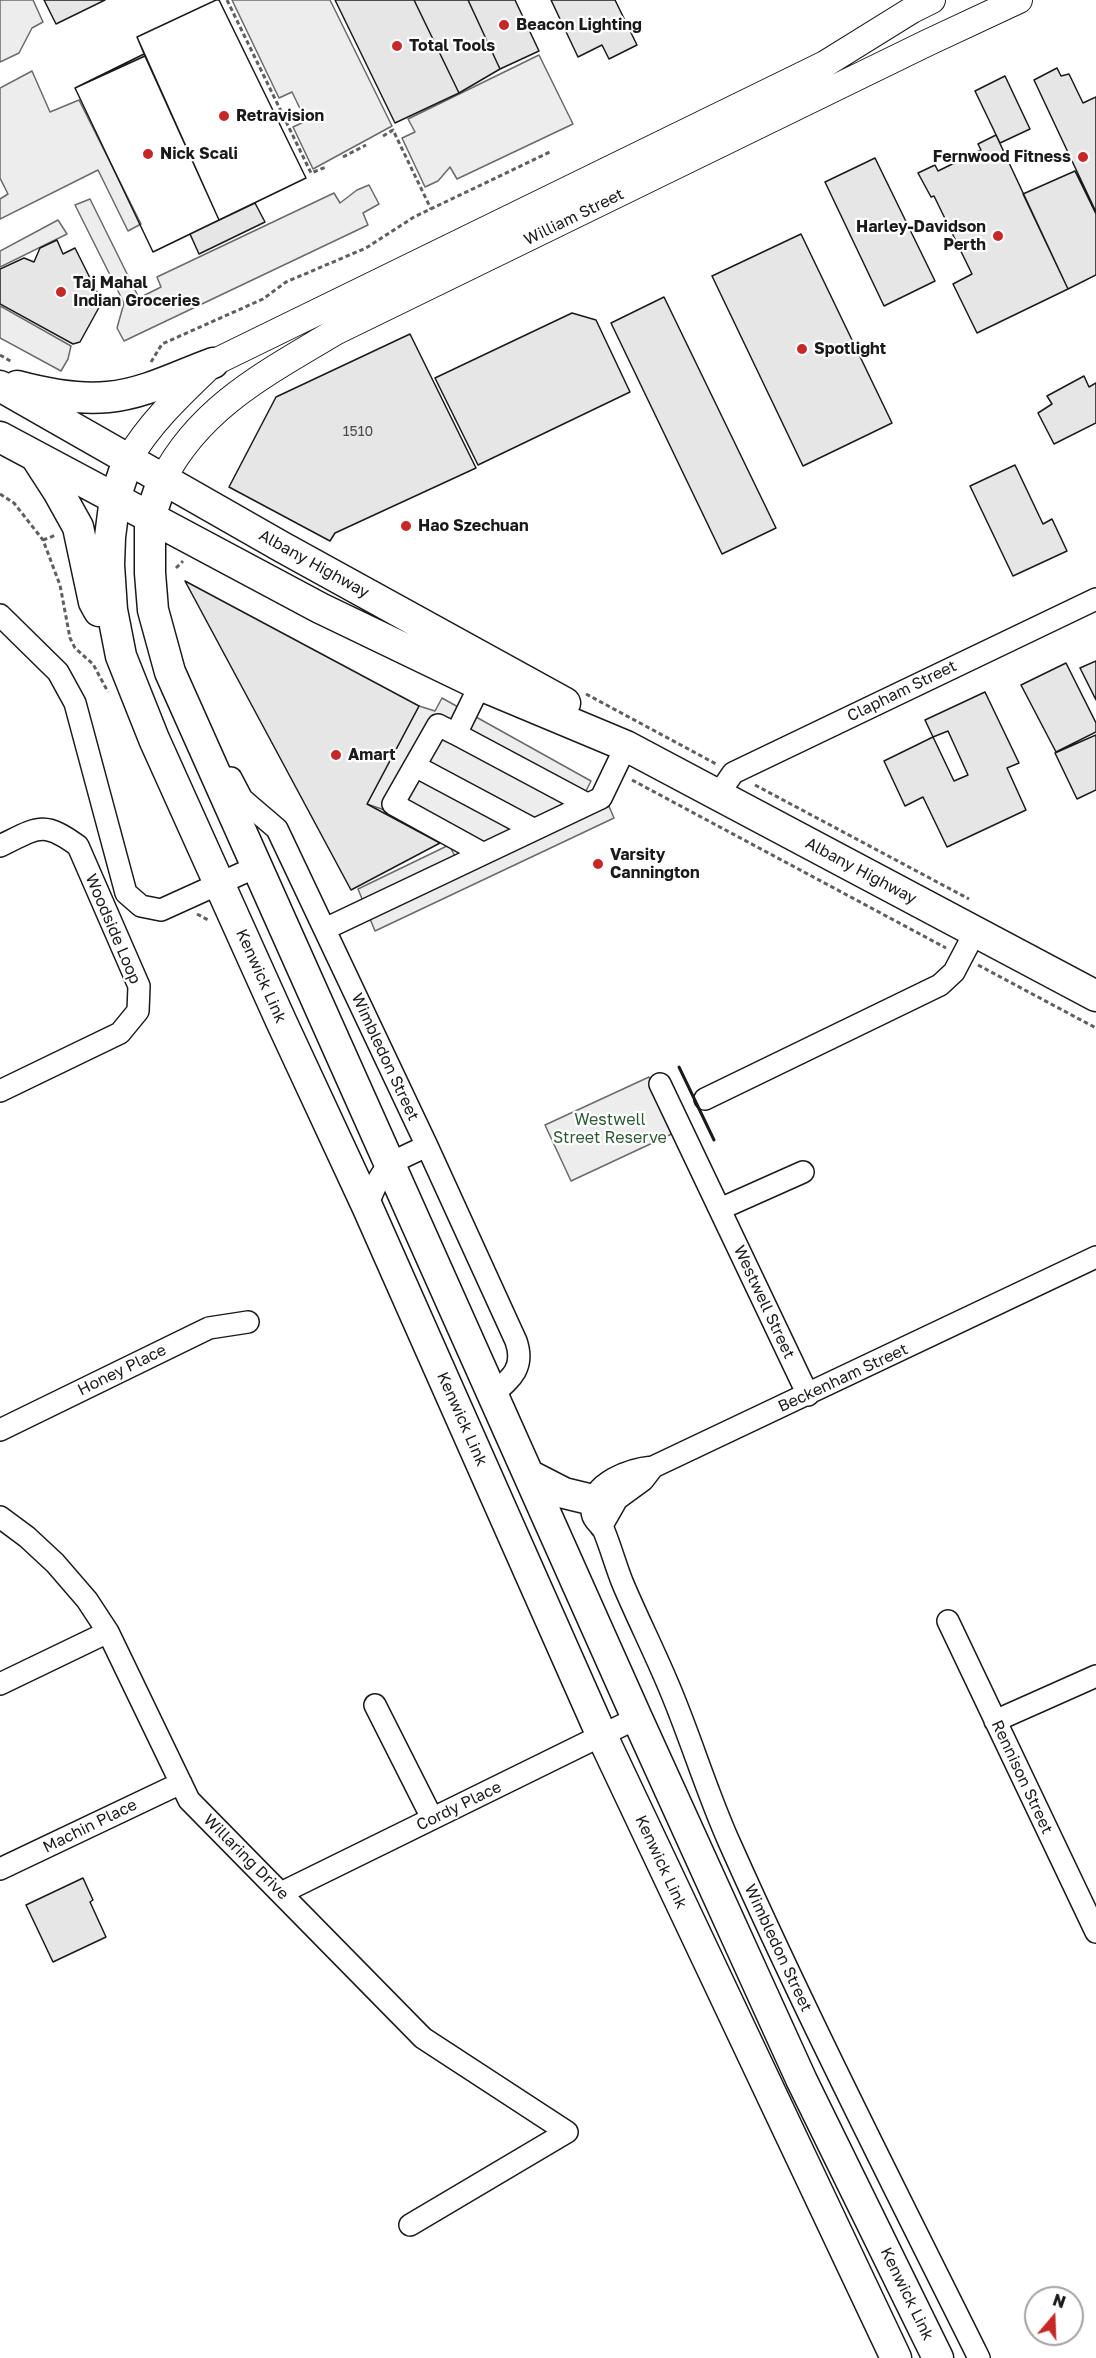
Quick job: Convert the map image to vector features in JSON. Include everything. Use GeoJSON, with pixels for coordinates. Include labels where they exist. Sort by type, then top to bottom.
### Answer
{"type":"FeatureCollection","features":[{"type":"Feature","properties":{"kind":"highway"},"geometry":{"type":"LineString","coordinates":[[6,378],[47,394],[88,398],[111,397],[213,363]]}},
{"type":"Feature","properties":{"kind":"highway","name":"Albany Highway"},"geometry":{"type":"LineString","coordinates":[[6,378],[128,460],[566,704],[620,758]]}},
{"type":"Feature","properties":{"kind":"highway","name":"Albany Highway"},"geometry":{"type":"LineString","coordinates":[[0,437],[320,608],[480,685],[620,758],[725,784],[968,944],[1096,996]]}},
{"type":"Feature","properties":{"kind":"highway"},"geometry":{"type":"LineString","coordinates":[[35,455],[58,490],[78,527],[94,602],[122,656]]}},
{"type":"Feature","properties":{"kind":"highway","name":"Kenwick Link"},"geometry":{"type":"LineString","coordinates":[[128,460],[115,498],[109,565],[112,610],[122,656],[154,739],[367,1206],[602,1736],[896,2358]]}},
{"type":"Feature","properties":{"kind":"highway","name":"Kenwick Link"},"geometry":{"type":"LineString","coordinates":[[163,479],[150,517],[150,573],[153,610],[170,672],[637,1718],[802,2081],[938,2358]]}},
{"type":"Feature","properties":{"kind":"highway"},"geometry":{"type":"LineString","coordinates":[[529,1475],[597,1514]]}},
{"type":"Feature","properties":{"kind":"main road","name":"William Street"},"geometry":{"type":"LineString","coordinates":[[128,460],[143,435],[213,363],[825,64],[932,0]]}},
{"type":"Feature","properties":{"kind":"main road","name":"William Street"},"geometry":{"type":"LineString","coordinates":[[163,479],[201,425],[221,406],[251,383],[335,332],[1019,0]]}},
{"type":"Feature","properties":{"kind":"street","name":"Clapham Street"},"geometry":{"type":"LineString","coordinates":[[725,784],[1096,599]]}},
{"type":"Feature","properties":{"kind":"street"},"geometry":{"type":"LineString","coordinates":[[0,615],[58,672],[75,703],[126,893],[141,906],[161,910],[256,867]]}},
{"type":"Feature","properties":{"kind":"street"},"geometry":{"type":"LineString","coordinates":[[456,734],[480,685]]}},
{"type":"Feature","properties":{"kind":"street"},"geometry":{"type":"LineString","coordinates":[[482,853],[393,804],[438,725],[587,804]]}},
{"type":"Feature","properties":{"kind":"street","name":"Wimbledon Street"},"geometry":{"type":"LineString","coordinates":[[198,735],[219,754],[242,799],[277,829],[428,1146],[519,1348],[518,1366],[510,1379],[494,1394]]}},
{"type":"Feature","properties":{"kind":"street"},"geometry":{"type":"LineString","coordinates":[[325,929],[601,798],[620,758]]}},
{"type":"Feature","properties":{"kind":"street"},"geometry":{"type":"LineString","coordinates":[[415,766],[533,829]]}},
{"type":"Feature","properties":{"kind":"street","name":"Woodside Loop"},"geometry":{"type":"LineString","coordinates":[[0,846],[35,828],[60,832],[78,846],[139,986],[138,1011],[120,1033],[0,1091]]}},
{"type":"Feature","properties":{"kind":"street"},"geometry":{"type":"LineString","coordinates":[[705,1099],[940,985],[954,972],[968,944]]}},
{"type":"Feature","properties":{"kind":"street","name":"Westwell Street"},"geometry":{"type":"LineString","coordinates":[[660,1084],[808,1395]]}},
{"type":"Feature","properties":{"kind":"street"},"geometry":{"type":"LineString","coordinates":[[367,1206],[378,1179],[389,1163],[428,1146]]}},
{"type":"Feature","properties":{"kind":"street"},"geometry":{"type":"LineString","coordinates":[[720,1209],[803,1172]]}},
{"type":"Feature","properties":{"kind":"street","name":"Beckenham Street"},"geometry":{"type":"LineString","coordinates":[[597,1514],[601,1490],[611,1481],[637,1470],[653,1467],[1096,1257]]}},
{"type":"Feature","properties":{"kind":"street","name":"Honey Place"},"geometry":{"type":"LineString","coordinates":[[0,1430],[209,1328],[248,1322]]}},
{"type":"Feature","properties":{"kind":"street","name":"Wimbledon Street"},"geometry":{"type":"LineString","coordinates":[[597,1514],[622,1582],[669,1685],[728,1840],[787,1971],[848,2099],[979,2358]]}},
{"type":"Feature","properties":{"kind":"street","name":"Willaring Drive"},"geometry":{"type":"LineString","coordinates":[[0,1517],[27,1537],[72,1581],[108,1632],[189,1800],[423,2038],[567,2132],[410,2225]]}},
{"type":"Feature","properties":{"kind":"street","name":"Rennison Street"},"geometry":{"type":"LineString","coordinates":[[948,1621],[1096,1932]]}},
{"type":"Feature","properties":{"kind":"street"},"geometry":{"type":"LineString","coordinates":[[0,1684],[108,1632]]}},
{"type":"Feature","properties":{"kind":"street"},"geometry":{"type":"LineString","coordinates":[[995,1721],[1096,1676]]}},
{"type":"Feature","properties":{"kind":"street"},"geometry":{"type":"LineString","coordinates":[[375,1705],[432,1818]]}},
{"type":"Feature","properties":{"kind":"street","name":"Cordy Place"},"geometry":{"type":"LineString","coordinates":[[281,1893],[637,1718]]}},
{"type":"Feature","properties":{"kind":"street","name":"Machin Place"},"geometry":{"type":"LineString","coordinates":[[0,1869],[181,1783]]}},
{"type":"Feature","properties":{"kind":"path"},"geometry":{"type":"LineString","coordinates":[[227,0],[311,173],[326,167]]}},
{"type":"Feature","properties":{"kind":"path"},"geometry":{"type":"LineString","coordinates":[[383,136],[393,130],[430,209]]}},
{"type":"Feature","properties":{"kind":"path"},"geometry":{"type":"LineString","coordinates":[[343,157],[366,145]]}},
{"type":"Feature","properties":{"kind":"path"},"geometry":{"type":"LineString","coordinates":[[149,365],[162,344],[263,299],[286,282],[366,248],[414,217],[552,151]]}},
{"type":"Feature","properties":{"kind":"path"},"geometry":{"type":"LineString","coordinates":[[0,355],[6,378]]}},
{"type":"Feature","properties":{"kind":"path"},"geometry":{"type":"LineString","coordinates":[[0,494],[14,503],[43,540],[60,585],[70,638],[75,648]]}},
{"type":"Feature","properties":{"kind":"path"},"geometry":{"type":"LineString","coordinates":[[43,540],[63,532]]}},
{"type":"Feature","properties":{"kind":"path"},"geometry":{"type":"LineString","coordinates":[[176,568],[189,556]]}},
{"type":"Feature","properties":{"kind":"path"},"geometry":{"type":"LineString","coordinates":[[577,689],[725,784],[972,901]]}},
{"type":"Feature","properties":{"kind":"path"},"geometry":{"type":"LineString","coordinates":[[620,758],[968,944],[1096,1028]]}},
{"type":"Feature","properties":{"kind":"shaded area"},"geometry":{"type":"Polygon","coordinates":[[[0,0],[33,0],[43,22],[32,28],[19,53],[0,62],[0,0]]]}},
{"type":"Feature","properties":{"kind":"shaded area"},"geometry":{"type":"Polygon","coordinates":[[[232,0],[330,0],[392,126],[313,169],[293,127],[306,121],[292,92],[279,98],[232,0]]]}},
{"type":"Feature","properties":{"kind":"shaded area"},"geometry":{"type":"Polygon","coordinates":[[[539,55],[573,124],[457,179],[450,167],[438,181],[425,187],[402,138],[415,132],[408,119],[539,55]]]}},
{"type":"Feature","properties":{"kind":"shaded area"},"geometry":{"type":"Polygon","coordinates":[[[32,71],[50,112],[79,100],[141,224],[128,231],[98,170],[0,219],[0,199],[8,194],[0,178],[0,88],[32,71]]]}},
{"type":"Feature","properties":{"kind":"shaded area"},"geometry":{"type":"Polygon","coordinates":[[[369,185],[379,204],[363,213],[368,225],[124,341],[117,328],[124,303],[75,205],[90,199],[139,298],[161,287],[157,277],[334,193],[340,203],[357,190],[369,185]]]}},
{"type":"Feature","properties":{"kind":"shaded area"},"geometry":{"type":"Polygon","coordinates":[[[58,220],[67,234],[0,267],[0,251],[58,220]]]}},
{"type":"Feature","properties":{"kind":"shaded area"},"geometry":{"type":"Polygon","coordinates":[[[0,306],[71,346],[68,359],[61,371],[0,338],[0,306]]]}},
{"type":"Feature","properties":{"kind":"shaded area"},"geometry":{"type":"Polygon","coordinates":[[[442,698],[591,781],[585,793],[484,844],[367,804],[419,706],[435,711],[442,698]]]}},
{"type":"Feature","properties":{"kind":"shaded area"},"geometry":{"type":"Polygon","coordinates":[[[608,804],[614,818],[375,931],[358,889],[449,845],[463,871],[608,804]]]}},
{"type":"Feature","properties":{"kind":"shaded area","name":"Westwell Street Reserve"},"geometry":{"type":"Polygon","coordinates":[[[649,1077],[676,1132],[571,1181],[545,1125],[649,1077]]]}},
{"type":"Feature","properties":{"kind":"building"},"geometry":{"type":"Polygon","coordinates":[[[44,0],[105,0],[56,24],[44,0]]]}},
{"type":"Feature","properties":{"kind":"building"},"geometry":{"type":"Polygon","coordinates":[[[219,0],[306,178],[153,252],[75,88],[145,56],[137,37],[219,0]]]}},
{"type":"Feature","properties":{"kind":"building","name":"Retravision"},"geometry":{"type":"Polygon","coordinates":[[[219,0],[306,178],[219,220],[137,37],[219,0]]]}},
{"type":"Feature","properties":{"kind":"building","name":"Total Tools"},"geometry":{"type":"Polygon","coordinates":[[[335,0],[414,0],[459,93],[395,123],[335,0]]]}},
{"type":"Feature","properties":{"kind":"building"},"geometry":{"type":"Polygon","coordinates":[[[414,0],[468,0],[500,69],[459,93],[414,0]]]}},
{"type":"Feature","properties":{"kind":"building","name":"Beacon Lighting"},"geometry":{"type":"Polygon","coordinates":[[[468,0],[515,0],[539,51],[500,69],[468,0]]]}},
{"type":"Feature","properties":{"kind":"building"},"geometry":{"type":"Polygon","coordinates":[[[551,0],[615,0],[637,45],[609,59],[602,45],[578,57],[551,0]]]}},
{"type":"Feature","properties":{"kind":"building","name":"Nick Scali"},"geometry":{"type":"Polygon","coordinates":[[[144,54],[219,220],[153,252],[75,88],[144,54]]]}},
{"type":"Feature","properties":{"kind":"building","name":"Fernwood Fitness"},"geometry":{"type":"Polygon","coordinates":[[[1057,68],[1061,76],[1069,74],[1083,103],[1096,97],[1096,212],[1034,80],[1057,68]]]}},
{"type":"Feature","properties":{"kind":"building"},"geometry":{"type":"Polygon","coordinates":[[[1005,76],[1030,129],[1000,143],[975,91],[1005,76]]]}},
{"type":"Feature","properties":{"kind":"building","name":"Harley-Davidson Perth"},"geometry":{"type":"Polygon","coordinates":[[[996,135],[1068,289],[977,333],[953,284],[972,274],[934,196],[931,197],[918,173],[935,165],[938,171],[981,150],[978,144],[996,135]]]}},
{"type":"Feature","properties":{"kind":"building"},"geometry":{"type":"Polygon","coordinates":[[[875,158],[935,281],[884,306],[825,182],[875,158]]]}},
{"type":"Feature","properties":{"kind":"building"},"geometry":{"type":"Polygon","coordinates":[[[1075,171],[1096,214],[1096,275],[1068,289],[1023,194],[1075,171]]]}},
{"type":"Feature","properties":{"kind":"building"},"geometry":{"type":"Polygon","coordinates":[[[255,203],[265,222],[199,254],[190,234],[255,203]]]}},
{"type":"Feature","properties":{"kind":"building","name":"Spotlight"},"geometry":{"type":"Polygon","coordinates":[[[801,234],[892,423],[803,466],[712,276],[801,234]]]}},
{"type":"Feature","properties":{"kind":"building"},"geometry":{"type":"Polygon","coordinates":[[[57,240],[63,254],[75,248],[102,302],[80,342],[73,344],[0,304],[0,269],[24,258],[34,262],[40,248],[57,240]]]}},
{"type":"Feature","properties":{"kind":"building"},"geometry":{"type":"Polygon","coordinates":[[[664,297],[776,528],[722,554],[611,323],[664,297]]]}},
{"type":"Feature","properties":{"kind":"building"},"geometry":{"type":"Polygon","coordinates":[[[572,313],[596,320],[630,392],[478,465],[435,378],[572,313]]]}},
{"type":"Feature","properties":{"kind":"building"},"geometry":{"type":"Polygon","coordinates":[[[410,334],[476,468],[335,533],[330,541],[229,487],[276,397],[410,334]]]}},
{"type":"Feature","properties":{"kind":"building"},"geometry":{"type":"Polygon","coordinates":[[[1084,376],[1089,387],[1096,383],[1096,423],[1054,444],[1038,413],[1052,404],[1047,396],[1084,376]]]}},
{"type":"Feature","properties":{"kind":"building"},"geometry":{"type":"Polygon","coordinates":[[[1015,465],[1043,524],[1052,519],[1067,551],[1013,576],[970,486],[1015,465]]]}},
{"type":"Feature","properties":{"kind":"building","name":"Amart"},"geometry":{"type":"Polygon","coordinates":[[[185,581],[419,706],[367,804],[440,843],[351,890],[185,581]]]}},
{"type":"Feature","properties":{"kind":"building"},"geometry":{"type":"Polygon","coordinates":[[[1096,661],[1096,700],[1080,668],[1096,661]]]}},
{"type":"Feature","properties":{"kind":"building"},"geometry":{"type":"Polygon","coordinates":[[[1066,663],[1096,723],[1096,732],[1056,752],[1021,685],[1066,663]]]}},
{"type":"Feature","properties":{"kind":"building"},"geometry":{"type":"Polygon","coordinates":[[[985,692],[1019,763],[1007,768],[1026,810],[947,847],[923,797],[905,806],[884,761],[933,737],[925,720],[985,692]],[[948,731],[933,737],[954,781],[968,775],[948,731]]]}},
{"type":"Feature","properties":{"kind":"building"},"geometry":{"type":"Polygon","coordinates":[[[1096,735],[1096,790],[1077,799],[1055,753],[1096,735]]]}},
{"type":"Feature","properties":{"kind":"building"},"geometry":{"type":"Polygon","coordinates":[[[83,1878],[93,1900],[90,1902],[106,1937],[53,1962],[26,1905],[83,1878]]]}},
{"type":"Feature","properties":{"kind":"wall"},"geometry":{"type":"LineString","coordinates":[[679,1067],[714,1140]]}},
{"type":"Feature","properties":{"kind":"place","name":"Beacon Lighting"},"geometry":{"type":"Point","coordinates":[504,25]}},
{"type":"Feature","properties":{"kind":"place","name":"Total Tools"},"geometry":{"type":"Point","coordinates":[397,46]}},
{"type":"Feature","properties":{"kind":"place","name":"Retravision"},"geometry":{"type":"Point","coordinates":[224,116]}},
{"type":"Feature","properties":{"kind":"place","name":"Nick Scali"},"geometry":{"type":"Point","coordinates":[148,154]}},
{"type":"Feature","properties":{"kind":"place","name":"Fernwood Fitness"},"geometry":{"type":"Point","coordinates":[1083,157]}},
{"type":"Feature","properties":{"kind":"place","name":"Harley-Davidson Perth"},"geometry":{"type":"Point","coordinates":[998,236]}},
{"type":"Feature","properties":{"kind":"place","name":"Taj Mahal Indian Groceries"},"geometry":{"type":"Point","coordinates":[61,292]}},
{"type":"Feature","properties":{"kind":"place","name":"Spotlight"},"geometry":{"type":"Point","coordinates":[802,349]}},
{"type":"Feature","properties":{"kind":"place","name":"Hao Szechuan"},"geometry":{"type":"Point","coordinates":[406,526]}},
{"type":"Feature","properties":{"kind":"place","name":"Amart"},"geometry":{"type":"Point","coordinates":[336,755]}},
{"type":"Feature","properties":{"kind":"place","name":"Varsity Cannington"},"geometry":{"type":"Point","coordinates":[598,864]}}]}
